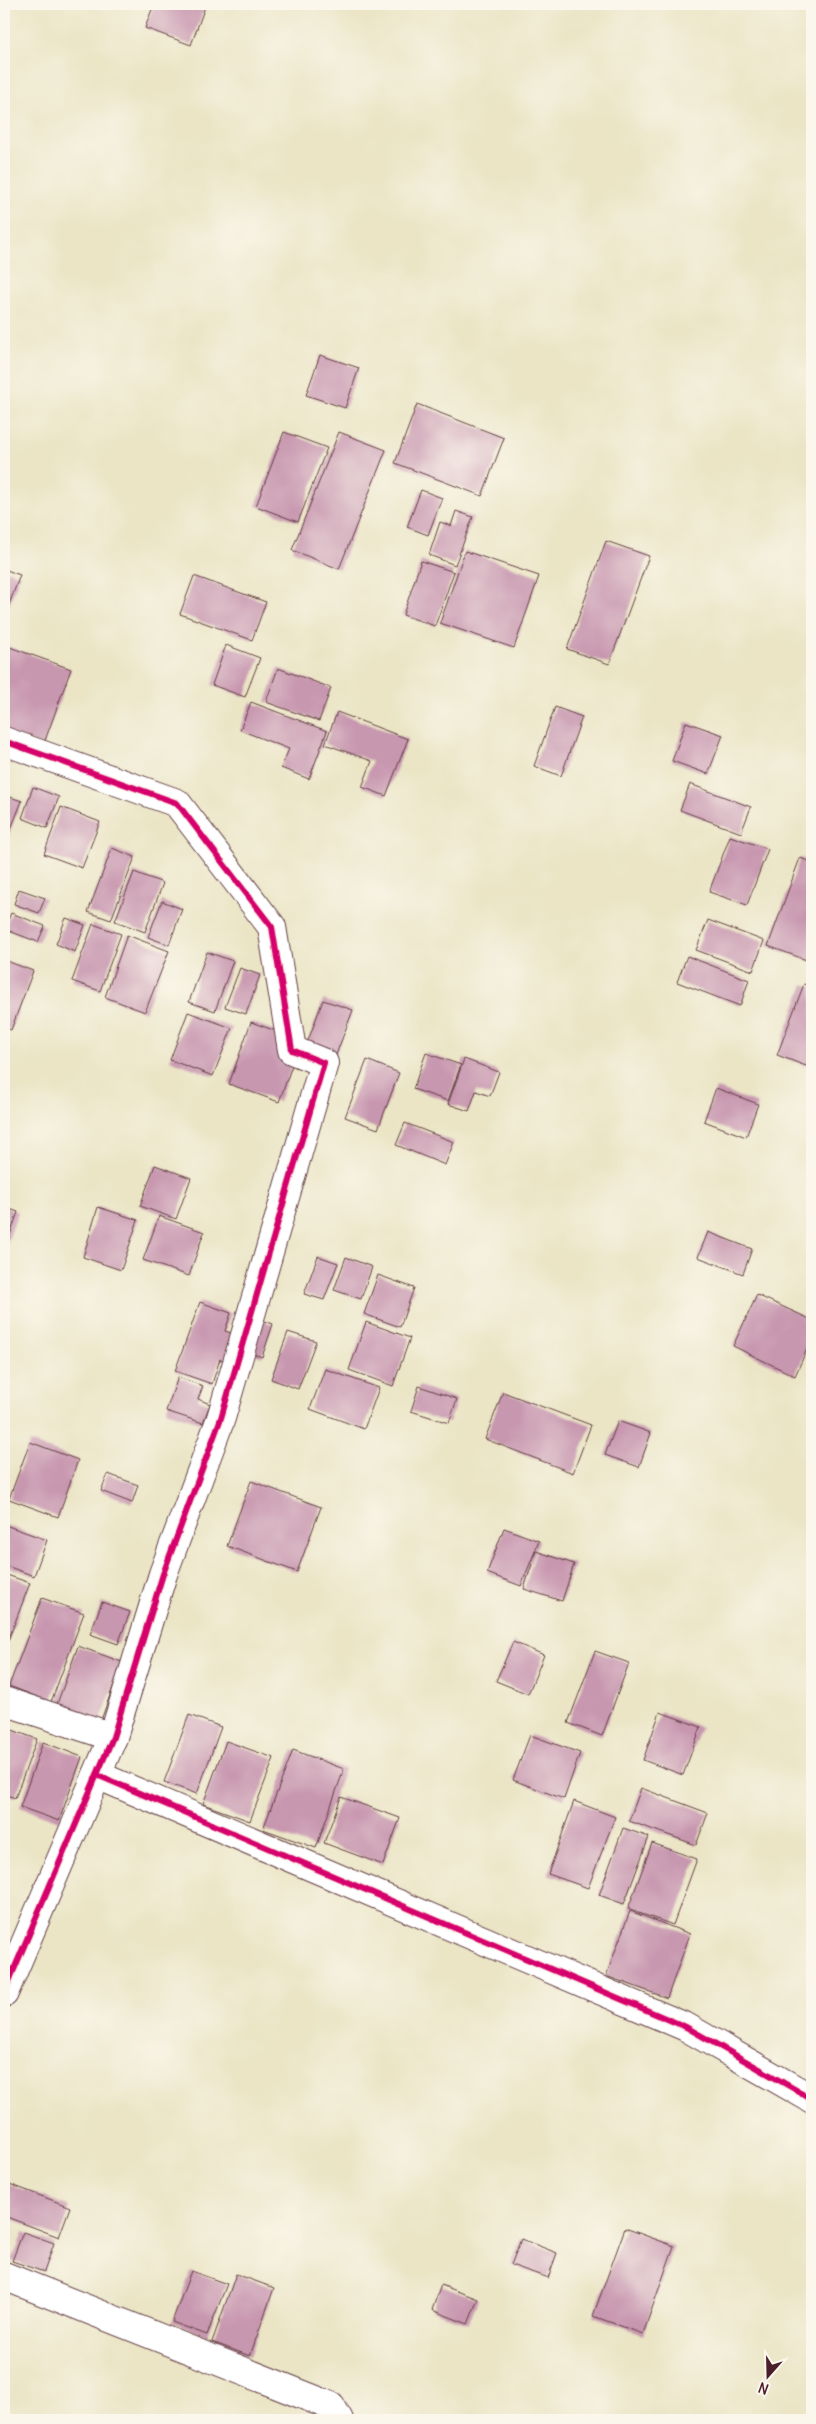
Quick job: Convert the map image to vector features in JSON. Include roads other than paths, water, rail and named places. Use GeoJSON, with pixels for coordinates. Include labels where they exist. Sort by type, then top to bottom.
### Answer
{"type":"FeatureCollection","features":[{"type":"Feature","properties":{"kind":"street"},"geometry":{"type":"LineString","coordinates":[[4,741],[177,803],[272,927],[292,1050],[324,1063],[221,1418],[163,1574],[113,1737],[4,1993]]}},
{"type":"Feature","properties":{"kind":"street"},"geometry":{"type":"LineString","coordinates":[[4,1701],[113,1737]]}},
{"type":"Feature","properties":{"kind":"street"},"geometry":{"type":"LineString","coordinates":[[97,1775],[686,2028],[812,2099]]}},
{"type":"Feature","properties":{"kind":"street"},"geometry":{"type":"LineString","coordinates":[[4,2276],[330,2406],[339,2420]]}}]}
